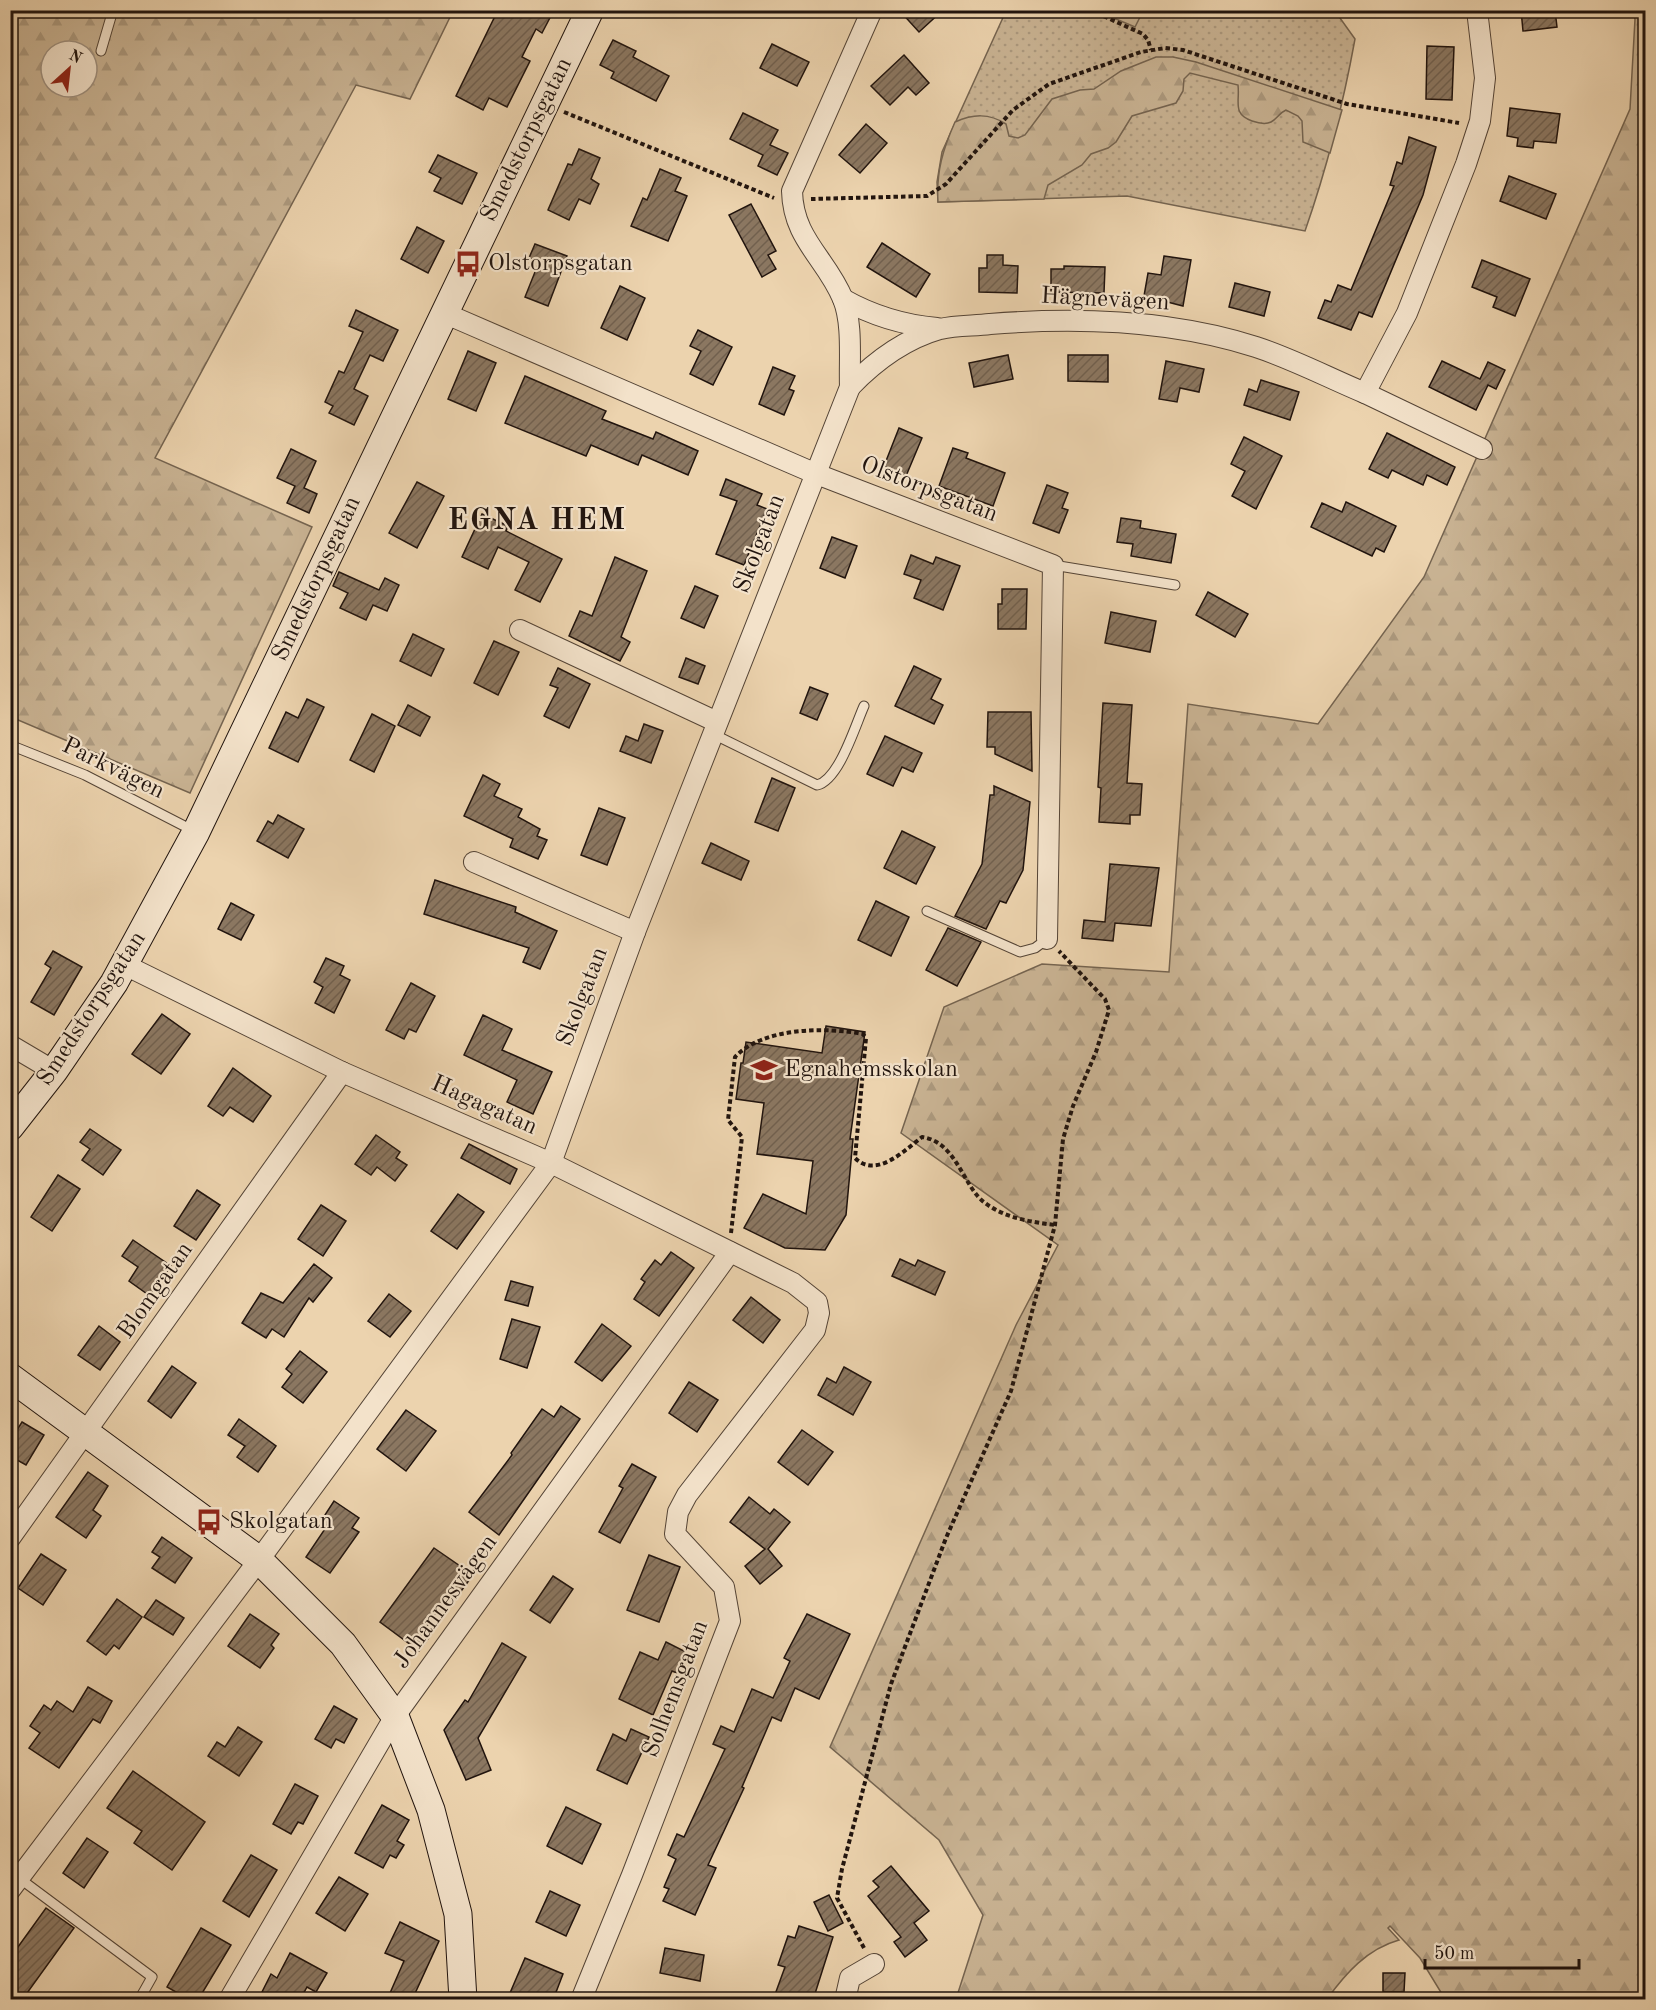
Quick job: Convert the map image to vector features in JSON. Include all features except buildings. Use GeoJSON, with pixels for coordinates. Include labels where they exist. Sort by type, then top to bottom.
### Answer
{"type":"FeatureCollection","features":[{"type":"Feature","properties":{"kind":"street","name":"Smedstorpsgatan"},"geometry":{"type":"LineString","coordinates":[[10,1127],[54,1071],[125,964],[196,832],[590,10]]}},
{"type":"Feature","properties":{"kind":"street","name":"Skolgatan"},"geometry":{"type":"LineString","coordinates":[[15,1884],[259,1560],[551,1163],[635,932],[814,473],[850,387],[848,322],[843,299],[800,231],[794,218],[792,199],[795,180],[872,10]]}},
{"type":"Feature","properties":{"kind":"street"},"geometry":{"type":"LineString","coordinates":[[1365,393],[1407,313],[1478,127],[1485,78],[1477,10]]}},
{"type":"Feature","properties":{"kind":"street"},"geometry":{"type":"LineString","coordinates":[[843,299],[878,317],[915,326],[942,328]]}},
{"type":"Feature","properties":{"kind":"street","name":"Olstorpsgatan"},"geometry":{"type":"LineString","coordinates":[[444,313],[814,473],[1053,565]]}},
{"type":"Feature","properties":{"kind":"street","name":"Hägnevägen"},"geometry":{"type":"LineString","coordinates":[[850,387],[872,364],[918,337],[942,328],[1021,322],[1099,322],[1190,332],[1258,348],[1365,393],[1482,449]]}},
{"type":"Feature","properties":{"kind":"street"},"geometry":{"type":"LineString","coordinates":[[1047,939],[1053,565]]}},
{"type":"Feature","properties":{"kind":"street"},"geometry":{"type":"LineString","coordinates":[[520,630],[715,728]]}},
{"type":"Feature","properties":{"kind":"street"},"geometry":{"type":"LineString","coordinates":[[474,862],[635,932]]}},
{"type":"Feature","properties":{"kind":"street","name":"Hagagatan"},"geometry":{"type":"LineString","coordinates":[[125,964],[342,1072],[551,1163],[793,1283],[817,1302]]}},
{"type":"Feature","properties":{"kind":"street"},"geometry":{"type":"LineString","coordinates":[[10,1045],[54,1071]]}},
{"type":"Feature","properties":{"kind":"street","name":"Blomgatan"},"geometry":{"type":"LineString","coordinates":[[10,1538],[342,1072]]}},
{"type":"Feature","properties":{"kind":"street","name":"Johannesvägen"},"geometry":{"type":"LineString","coordinates":[[229,2000],[395,1716],[730,1252]]}},
{"type":"Feature","properties":{"kind":"street","name":"Solhemsgatan"},"geometry":{"type":"LineString","coordinates":[[581,2000],[730,1621],[724,1587],[675,1534],[678,1512],[687,1495],[814,1330],[819,1313],[817,1302]]}},
{"type":"Feature","properties":{"kind":"street"},"geometry":{"type":"LineString","coordinates":[[10,1377],[259,1560],[343,1644],[395,1716],[431,1810],[458,1914],[463,2000]]}},
{"type":"Feature","properties":{"kind":"street"},"geometry":{"type":"LineString","coordinates":[[845,2000],[850,1978],[874,1964]]}},
{"type":"Feature","properties":{"kind":"lane"},"geometry":{"type":"LineString","coordinates":[[101,51],[113,10]]}},
{"type":"Feature","properties":{"kind":"lane"},"geometry":{"type":"LineString","coordinates":[[1053,565],[1175,585]]}},
{"type":"Feature","properties":{"kind":"lane"},"geometry":{"type":"LineString","coordinates":[[715,728],[817,785],[826,783],[834,774],[864,706]]}},
{"type":"Feature","properties":{"kind":"lane","name":"Parkvägen"},"geometry":{"type":"LineString","coordinates":[[10,745],[85,775],[196,832]]}},
{"type":"Feature","properties":{"kind":"lane"},"geometry":{"type":"LineString","coordinates":[[927,910],[1020,952],[1035,948],[1047,939]]}},
{"type":"Feature","properties":{"kind":"lane"},"geometry":{"type":"LineString","coordinates":[[15,1884],[152,1977],[140,2000]]}},
{"type":"Feature","properties":{"kind":"path"},"geometry":{"type":"LineString","coordinates":[[1090,10],[1143,34],[1151,50]]}},
{"type":"Feature","properties":{"kind":"path"},"geometry":{"type":"LineString","coordinates":[[544,104],[778,200],[927,196],[946,184],[1000,123],[1030,96],[1049,84],[1151,50],[1165,48],[1183,50],[1347,104],[1478,127]]}},
{"type":"Feature","properties":{"kind":"path"},"geometry":{"type":"LineString","coordinates":[[874,1964],[837,1898],[839,1879],[891,1683],[946,1538],[1011,1391],[1055,1225],[1063,1139],[1073,1106],[1096,1053],[1109,1010],[1105,999],[1065,959],[1055,939],[1047,939]]}},
{"type":"Feature","properties":{"kind":"path"},"geometry":{"type":"LineString","coordinates":[[730,1252],[732,1207],[742,1137],[728,1120],[735,1057],[742,1050],[765,1040],[808,1030],[840,1030],[863,1034],[866,1038],[855,1158],[863,1166],[872,1167],[890,1161],[922,1137],[929,1138],[950,1155],[983,1202],[1008,1215],[1055,1225]]}},
{"type":"Feature","properties":{"kind":"green space"},"geometry":{"type":"Polygon","coordinates":[[[10,11],[453,11],[410,99],[356,85],[155,458],[312,527],[190,793],[11,717],[10,11]]]}},
{"type":"Feature","properties":{"kind":"green space"},"geometry":{"type":"Polygon","coordinates":[[[1006,11],[1335,11],[1355,39],[1334,136],[1305,231],[1127,196],[938,202],[937,182],[942,152],[1006,11]]]}},
{"type":"Feature","properties":{"kind":"green space"},"geometry":{"type":"Polygon","coordinates":[[[1097,11],[1143,11],[1135,27],[1097,11]]]}},
{"type":"Feature","properties":{"kind":"green space"},"geometry":{"type":"Polygon","coordinates":[[[1633,11],[1645,11],[1645,1999],[1445,1999],[1420,1958],[1390,1926],[1388,1928],[1399,1940],[1377,1949],[1358,1963],[1327,1999],[956,1999],[983,1915],[939,1840],[830,1747],[1016,1325],[1058,1245],[901,1133],[944,1007],[1042,964],[1169,972],[1188,704],[1318,724],[1424,577],[1630,109],[1635,19],[1633,11]]]}},
{"type":"Feature","properties":{"kind":"green space"},"geometry":{"type":"Polygon","coordinates":[[[1156,57],[1173,57],[1196,62],[1342,110],[1330,153],[1303,142],[1302,121],[1298,116],[1286,110],[1269,123],[1252,121],[1239,111],[1238,85],[1190,73],[1184,79],[1183,91],[1176,103],[1132,116],[1116,142],[1108,148],[1091,154],[1082,165],[1048,185],[1044,199],[938,202],[941,161],[955,122],[968,117],[987,116],[1006,124],[1009,136],[1018,138],[1025,135],[1052,99],[1080,90],[1094,89],[1121,71],[1156,57]]]}},
{"type":"Feature","properties":{"kind":"place","name":"Olstorpsgatan"},"geometry":{"type":"Point","coordinates":[468,264]}},
{"type":"Feature","properties":{"kind":"place","name":"Egnahemsskolan"},"geometry":{"type":"Point","coordinates":[764,1070]}},
{"type":"Feature","properties":{"kind":"place","name":"Skolgatan"},"geometry":{"type":"Point","coordinates":[209,1522]}},
{"type":"Feature","properties":{"kind":"district","name":"EGNA HEM"},"geometry":{"type":"Point","coordinates":[537,521]}}]}
